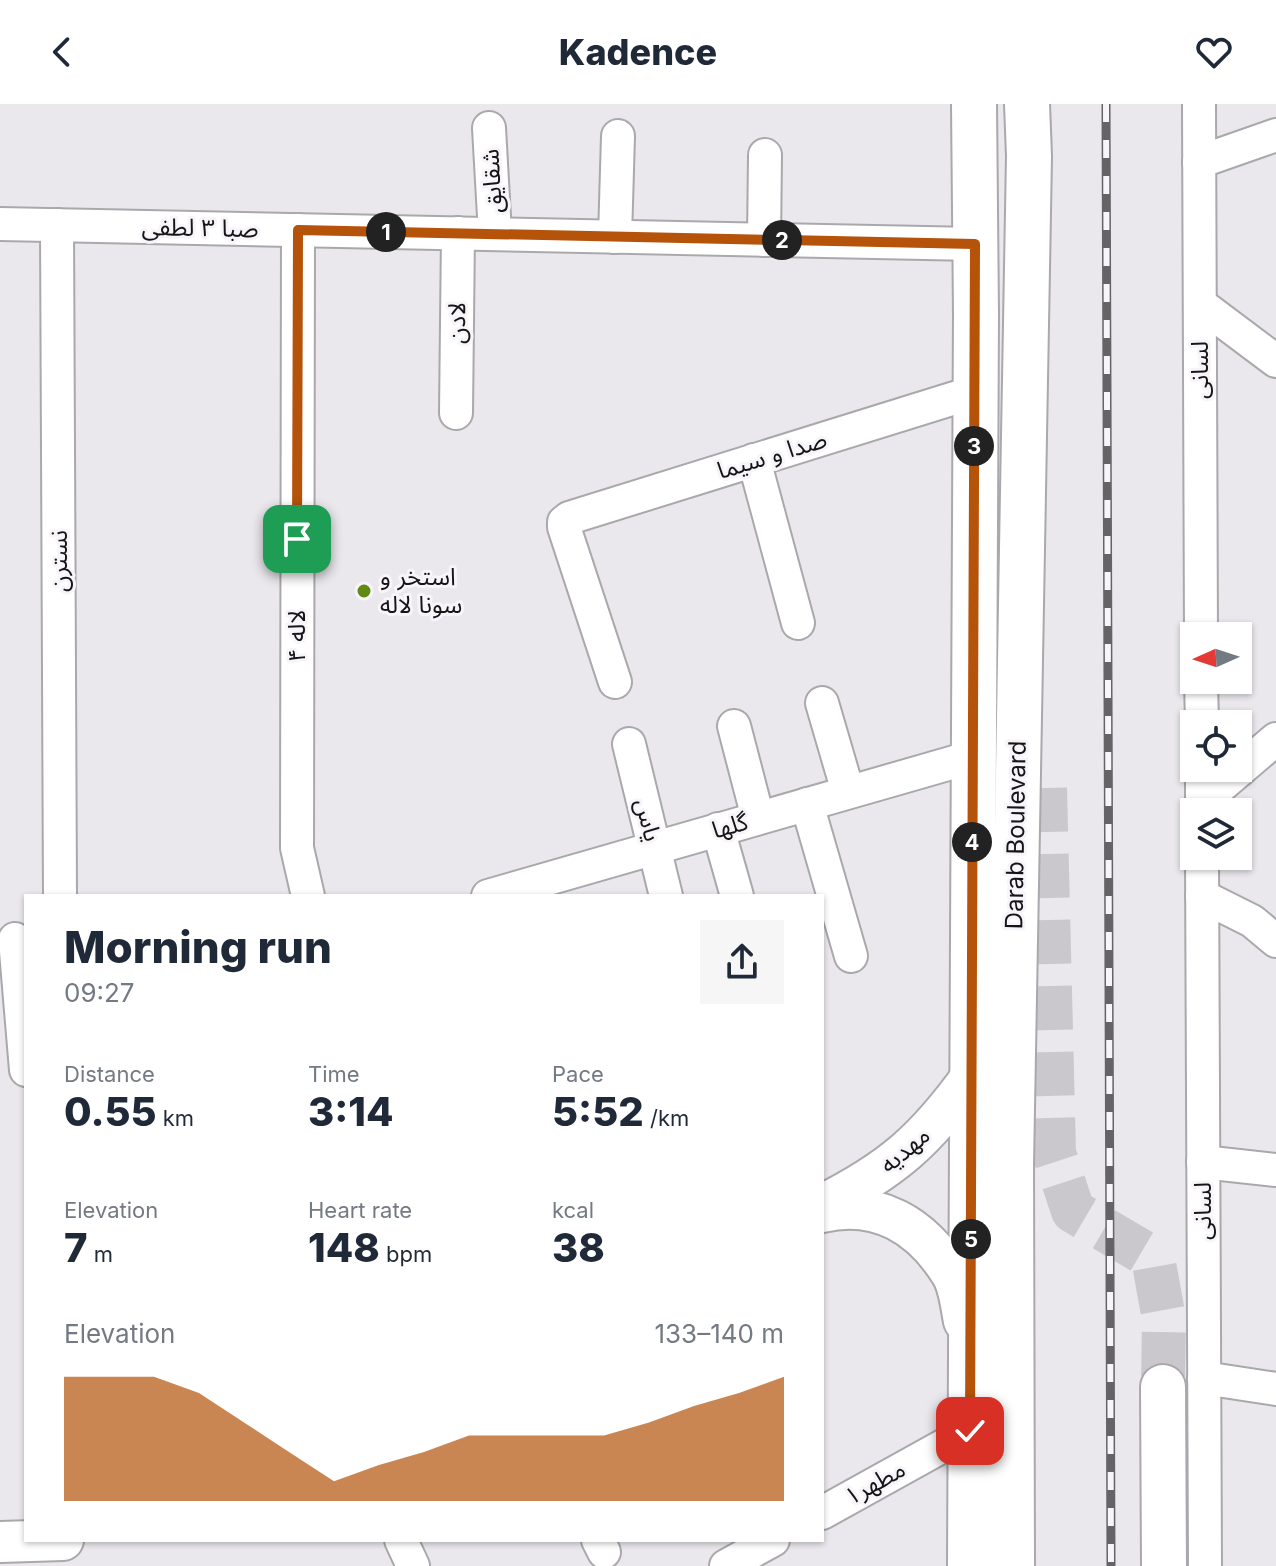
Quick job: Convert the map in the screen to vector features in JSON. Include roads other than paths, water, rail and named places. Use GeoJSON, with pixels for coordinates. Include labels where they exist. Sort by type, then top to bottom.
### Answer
{"type":"FeatureCollection","features":[{"type":"Feature","properties":{"kind":"main road","name":"Darab Boulevard"},"geometry":{"type":"LineString","coordinates":[[970,1566],[976,314],[974,104]]}},
{"type":"Feature","properties":{"kind":"main road","name":"Darab Boulevard"},"geometry":{"type":"LineString","coordinates":[[1012,1566],[1011,1165],[1027,104]]}},
{"type":"Feature","properties":{"kind":"main road"},"geometry":{"type":"LineString","coordinates":[[976,185],[1028,184]]}},
{"type":"Feature","properties":{"kind":"main road"},"geometry":{"type":"LineString","coordinates":[[976,314],[1026,316]]}},
{"type":"Feature","properties":{"kind":"main road"},"geometry":{"type":"LineString","coordinates":[[1020,546],[1036,652],[1045,788]]}},
{"type":"Feature","properties":{"kind":"main road"},"geometry":{"type":"LineString","coordinates":[[1164,1566],[1183,1383]]}},
{"type":"Feature","properties":{"kind":"street","name":"لسانی"},"geometry":{"type":"LineString","coordinates":[[1199,104],[1201,622]]}},
{"type":"Feature","properties":{"kind":"street","name":"شقایق"},"geometry":{"type":"LineString","coordinates":[[489,128],[495,234]]}},
{"type":"Feature","properties":{"kind":"street"},"geometry":{"type":"LineString","coordinates":[[1199,162],[1276,135]]}},
{"type":"Feature","properties":{"kind":"street"},"geometry":{"type":"LineString","coordinates":[[615,237],[618,136]]}},
{"type":"Feature","properties":{"kind":"street"},"geometry":{"type":"LineString","coordinates":[[764,240],[765,155]]}},
{"type":"Feature","properties":{"kind":"street","name":"صبا ۳ لطفی"},"geometry":{"type":"LineString","coordinates":[[0,224],[975,244]]}},
{"type":"Feature","properties":{"kind":"street","name":"نسترن"},"geometry":{"type":"LineString","coordinates":[[57,225],[60,894]]}},
{"type":"Feature","properties":{"kind":"street","name":"لاله ۴"},"geometry":{"type":"LineString","coordinates":[[298,230],[297,848],[308,894]]}},
{"type":"Feature","properties":{"kind":"street","name":"لادن"},"geometry":{"type":"LineString","coordinates":[[456,413],[458,233]]}},
{"type":"Feature","properties":{"kind":"street"},"geometry":{"type":"LineString","coordinates":[[1200,304],[1276,361]]}},
{"type":"Feature","properties":{"kind":"street","name":"صدا و سیما"},"geometry":{"type":"LineString","coordinates":[[615,682],[564,522],[974,392]]}},
{"type":"Feature","properties":{"kind":"street"},"geometry":{"type":"LineString","coordinates":[[754,460],[798,623]]}},
{"type":"Feature","properties":{"kind":"street"},"geometry":{"type":"LineString","coordinates":[[822,703],[848,792]]}},
{"type":"Feature","properties":{"kind":"street"},"geometry":{"type":"LineString","coordinates":[[734,726],[758,818]]}},
{"type":"Feature","properties":{"kind":"street"},"geometry":{"type":"LineString","coordinates":[[1212,798],[1276,739]]}},
{"type":"Feature","properties":{"kind":"street","name":"یاس"},"geometry":{"type":"LineString","coordinates":[[629,744],[666,894]]}},
{"type":"Feature","properties":{"kind":"street","name":"گلها"},"geometry":{"type":"LineString","coordinates":[[503,894],[547,888],[654,847],[972,757]]}},
{"type":"Feature","properties":{"kind":"street"},"geometry":{"type":"LineString","coordinates":[[807,804],[851,956]]}},
{"type":"Feature","properties":{"kind":"street"},"geometry":{"type":"LineString","coordinates":[[718,829],[736,894]]}},
{"type":"Feature","properties":{"kind":"street","name":"لسانی"},"geometry":{"type":"LineString","coordinates":[[1202,870],[1203,1162],[1183,1383],[1205,1566]]}},
{"type":"Feature","properties":{"kind":"street"},"geometry":{"type":"LineString","coordinates":[[1202,896],[1252,921],[1276,941]]}},
{"type":"Feature","properties":{"kind":"street"},"geometry":{"type":"LineString","coordinates":[[14,939],[24,1048]]}},
{"type":"Feature","properties":{"kind":"street","name":"مهدیه"},"geometry":{"type":"LineString","coordinates":[[824,1204],[863,1185],[912,1149],[944,1115],[972,1076]]}},
{"type":"Feature","properties":{"kind":"street"},"geometry":{"type":"LineString","coordinates":[[1203,1162],[1276,1170]]}},
{"type":"Feature","properties":{"kind":"street"},"geometry":{"type":"LineString","coordinates":[[824,1212],[837,1209],[879,1211],[919,1233],[953,1275],[970,1353]]}},
{"type":"Feature","properties":{"kind":"street"},"geometry":{"type":"LineString","coordinates":[[1183,1383],[1276,1389]]}},
{"type":"Feature","properties":{"kind":"street","name":"مطهر۱"},"geometry":{"type":"LineString","coordinates":[[824,1512],[970,1431]]}},
{"type":"Feature","properties":{"kind":"street"},"geometry":{"type":"LineString","coordinates":[[36,1542],[66,1566]]}},
{"type":"Feature","properties":{"kind":"street"},"geometry":{"type":"LineString","coordinates":[[402,1542],[413,1566]]}},
{"type":"Feature","properties":{"kind":"street"},"geometry":{"type":"LineString","coordinates":[[726,1566],[769,1542]]}},
{"type":"Feature","properties":{"kind":"tunnel"},"geometry":{"type":"LineString","coordinates":[[1045,788],[1054,1153],[1073,1211],[1153,1258],[1164,1319],[1163,1387]]}},
{"type":"Feature","properties":{"kind":"railway"},"geometry":{"type":"LineString","coordinates":[[1106,104],[1111,1566]]}},
{"type":"Feature","properties":{"kind":"place","name":"استخر و سونا لاله"},"geometry":{"type":"Point","coordinates":[364,591]}}]}
